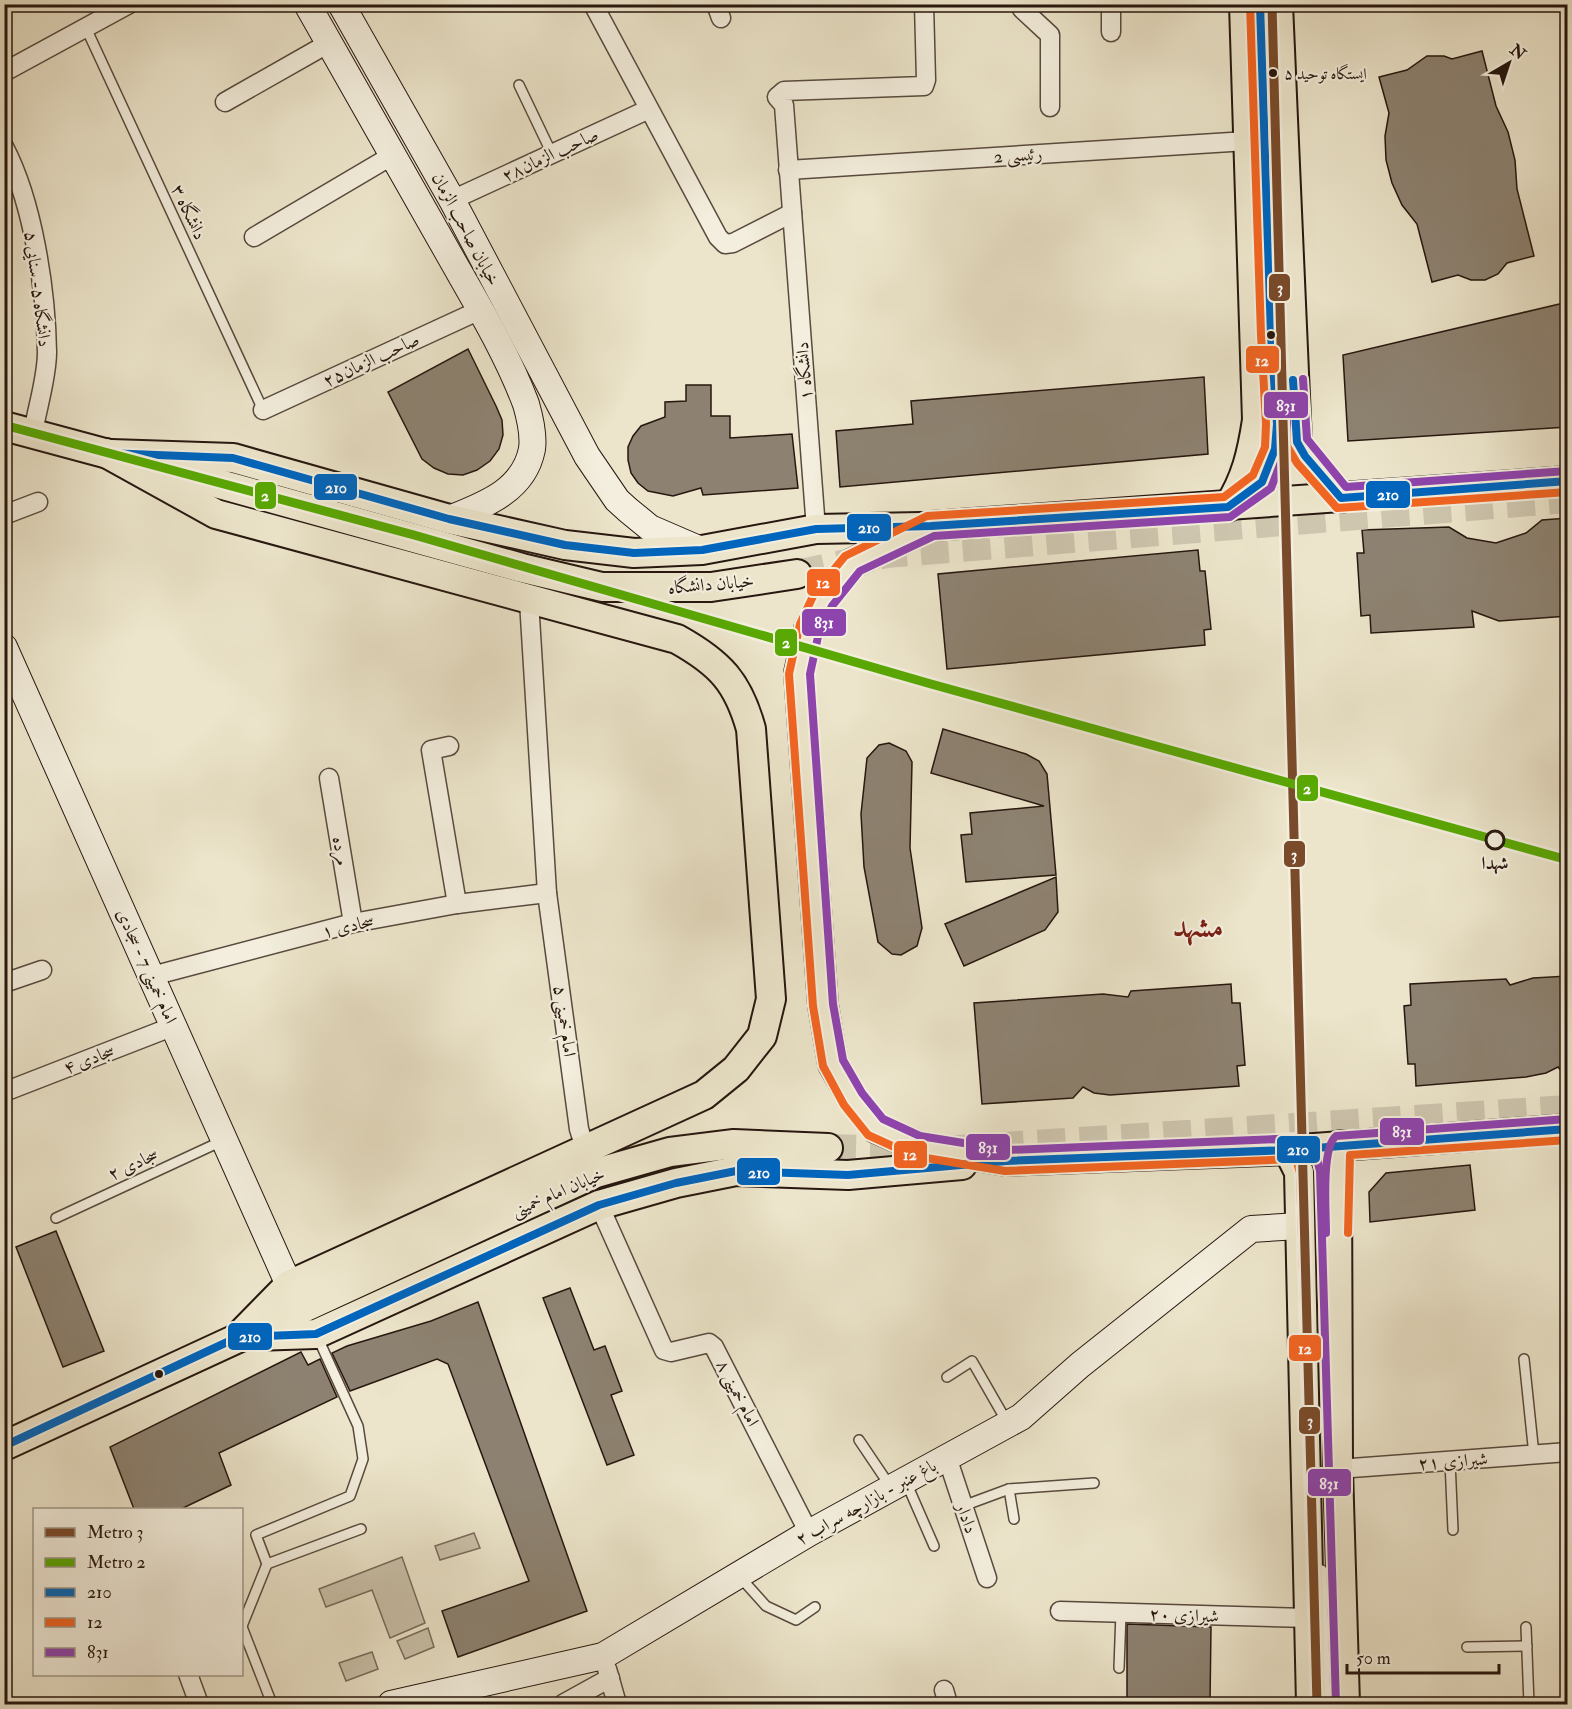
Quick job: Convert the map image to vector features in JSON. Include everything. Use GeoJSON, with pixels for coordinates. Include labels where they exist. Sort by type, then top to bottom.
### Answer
{"type":"FeatureCollection","features":[{"type":"Feature","properties":{"kind":"main road"},"geometry":{"type":"LineString","coordinates":[[1228,507],[1239,490],[1251,460],[1257,420],[1244,4]]}},
{"type":"Feature","properties":{"kind":"main road"},"geometry":{"type":"LineString","coordinates":[[1278,4],[1297,442],[1305,456],[1341,498]]}},
{"type":"Feature","properties":{"kind":"main road"},"geometry":{"type":"LineString","coordinates":[[4,426],[106,453],[233,458],[449,519],[565,545],[634,553],[702,550],[816,530],[931,526],[1228,507],[1568,481]]}},
{"type":"Feature","properties":{"kind":"main road"},"geometry":{"type":"LineString","coordinates":[[4,1446],[238,1337],[297,1295],[585,1148],[654,1120],[704,1095],[736,1070],[762,1036],[771,999],[750,729],[743,699],[720,668],[677,639],[608,619],[529,601],[216,514],[106,453]]}},
{"type":"Feature","properties":{"kind":"main road","name":"خیابان دانشگاه"},"geometry":{"type":"LineString","coordinates":[[106,453],[207,479],[522,568],[602,587],[711,587],[797,574]]}},
{"type":"Feature","properties":{"kind":"main road"},"geometry":{"type":"LineString","coordinates":[[931,526],[854,563],[823,600],[809,629],[798,673],[823,1005],[833,1065],[853,1099],[876,1128],[917,1146],[1006,1161]]}},
{"type":"Feature","properties":{"kind":"main road"},"geometry":{"type":"LineString","coordinates":[[238,1337],[316,1334],[599,1205],[676,1183],[736,1171],[848,1175],[1006,1161],[1296,1149],[1568,1129]]}},
{"type":"Feature","properties":{"kind":"main road","name":"خیابان امام خمینی"},"geometry":{"type":"LineString","coordinates":[[297,1295],[596,1173],[670,1152],[734,1144],[828,1148]]}},
{"type":"Feature","properties":{"kind":"main road"},"geometry":{"type":"LineString","coordinates":[[1341,1145],[1337,1169],[1338,1469],[1345,1704]]}},
{"type":"Feature","properties":{"kind":"main road"},"geometry":{"type":"LineString","coordinates":[[1296,1149],[1299,1172],[1311,1704]]}},
{"type":"Feature","properties":{"kind":"street"},"geometry":{"type":"LineString","coordinates":[[4,72],[129,4]]}},
{"type":"Feature","properties":{"kind":"street"},"geometry":{"type":"LineString","coordinates":[[307,4],[480,310],[526,405],[532,428],[532,449],[525,469],[500,496],[449,519]]}},
{"type":"Feature","properties":{"kind":"street","name":"خیابان صاحب الزمان"},"geometry":{"type":"LineString","coordinates":[[341,4],[452,200],[587,456],[617,500],[650,528],[702,550]]}},
{"type":"Feature","properties":{"kind":"street"},"geometry":{"type":"LineString","coordinates":[[593,4],[647,110],[653,115],[718,237],[725,244],[733,243],[792,213]]}},
{"type":"Feature","properties":{"kind":"street","name":"دانشگاه ۱"},"geometry":{"type":"LineString","coordinates":[[816,530],[784,105],[777,97],[784,91],[924,86],[927,80],[924,4]]}},
{"type":"Feature","properties":{"kind":"street"},"geometry":{"type":"LineString","coordinates":[[1022,4],[1023,9],[1050,35],[1050,107]]}},
{"type":"Feature","properties":{"kind":"street"},"geometry":{"type":"LineString","coordinates":[[1111,4],[1111,32]]}},
{"type":"Feature","properties":{"kind":"street"},"geometry":{"type":"LineString","coordinates":[[225,102],[329,43]]}},
{"type":"Feature","properties":{"kind":"street","name":"صاحب الزمان۲۸"},"geometry":{"type":"LineString","coordinates":[[452,200],[647,110]]}},
{"type":"Feature","properties":{"kind":"street","name":"رئیسی 2"},"geometry":{"type":"LineString","coordinates":[[788,170],[1247,141]]}},
{"type":"Feature","properties":{"kind":"street","name":"دانشگاه ۵- سنایی ۵"},"geometry":{"type":"LineString","coordinates":[[4,147],[17,172],[39,271],[47,354],[33,434]]}},
{"type":"Feature","properties":{"kind":"street"},"geometry":{"type":"LineString","coordinates":[[254,237],[393,155]]}},
{"type":"Feature","properties":{"kind":"street","name":"صاحب الزمان۲۵"},"geometry":{"type":"LineString","coordinates":[[263,410],[480,310]]}},
{"type":"Feature","properties":{"kind":"street"},"geometry":{"type":"LineString","coordinates":[[4,515],[38,502]]}},
{"type":"Feature","properties":{"kind":"street","name":"امام خمینی ۵"},"geometry":{"type":"LineString","coordinates":[[529,601],[547,893],[579,1129],[585,1148]]}},
{"type":"Feature","properties":{"kind":"street","name":"امام خمینی 7 - سجادی"},"geometry":{"type":"LineString","coordinates":[[4,647],[12,684],[152,976],[224,1140],[297,1295]]}},
{"type":"Feature","properties":{"kind":"street"},"geometry":{"type":"LineString","coordinates":[[449,746],[431,750],[457,904]]}},
{"type":"Feature","properties":{"kind":"street","name":"مرده"},"geometry":{"type":"LineString","coordinates":[[329,778],[353,923]]}},
{"type":"Feature","properties":{"kind":"street","name":"سجادی ۱"},"geometry":{"type":"LineString","coordinates":[[152,976],[353,923],[457,904],[547,893]]}},
{"type":"Feature","properties":{"kind":"street"},"geometry":{"type":"LineString","coordinates":[[4,983],[42,970]]}},
{"type":"Feature","properties":{"kind":"street","name":"سجادی ۴"},"geometry":{"type":"LineString","coordinates":[[4,1092],[174,1026]]}},
{"type":"Feature","properties":{"kind":"street","name":"امام خمینی ۸"},"geometry":{"type":"LineString","coordinates":[[599,1205],[664,1350],[671,1352],[709,1343],[714,1347],[809,1533]]}},
{"type":"Feature","properties":{"kind":"street","name":"باغ عنبر - بازارچه سراب ۲"},"geometry":{"type":"LineString","coordinates":[[391,1704],[607,1667],[739,1575],[809,1533],[1021,1417],[1080,1365],[1251,1229],[1299,1226]]}},
{"type":"Feature","properties":{"kind":"street","name":"شیرازی ۲۱"},"geometry":{"type":"LineString","coordinates":[[1338,1469],[1568,1452]]}},
{"type":"Feature","properties":{"kind":"street","name":"دادار"},"geometry":{"type":"LineString","coordinates":[[946,1458],[987,1578]]}},
{"type":"Feature","properties":{"kind":"street","name":"شیرازی ۲۰"},"geometry":{"type":"LineString","coordinates":[[1060,1611],[1309,1618]]}},
{"type":"Feature","properties":{"kind":"street"},"geometry":{"type":"LineString","coordinates":[[563,1704],[607,1667],[617,1704]]}},
{"type":"Feature","properties":{"kind":"street"},"geometry":{"type":"LineString","coordinates":[[189,1676],[199,1704]]}},
{"type":"Feature","properties":{"kind":"lane"},"geometry":{"type":"LineString","coordinates":[[1228,507],[1262,482],[1275,449],[1277,424],[1271,335],[1260,4]]}},
{"type":"Feature","properties":{"kind":"lane","name":"دانشگاه ۳"},"geometry":{"type":"LineString","coordinates":[[86,28],[263,410]]}},
{"type":"Feature","properties":{"kind":"lane"},"geometry":{"type":"LineString","coordinates":[[519,85],[552,154]]}},
{"type":"Feature","properties":{"kind":"lane","name":"سجادی ۲"},"geometry":{"type":"LineString","coordinates":[[56,1218],[224,1140]]}},
{"type":"Feature","properties":{"kind":"lane"},"geometry":{"type":"LineString","coordinates":[[1296,1149],[1310,1171],[1326,1704]]}},
{"type":"Feature","properties":{"kind":"lane"},"geometry":{"type":"LineString","coordinates":[[243,1624],[267,1564],[256,1535],[350,1496],[363,1460],[358,1426],[316,1334]]}},
{"type":"Feature","properties":{"kind":"lane"},"geometry":{"type":"LineString","coordinates":[[1524,1359],[1534,1455]]}},
{"type":"Feature","properties":{"kind":"lane"},"geometry":{"type":"LineString","coordinates":[[947,1377],[972,1361],[1008,1424]]}},
{"type":"Feature","properties":{"kind":"lane"},"geometry":{"type":"LineString","coordinates":[[859,1440],[898,1484],[934,1546]]}},
{"type":"Feature","properties":{"kind":"lane"},"geometry":{"type":"LineString","coordinates":[[1450,1461],[1453,1530]]}},
{"type":"Feature","properties":{"kind":"lane"},"geometry":{"type":"LineString","coordinates":[[963,1506],[1009,1489],[1094,1483]]}},
{"type":"Feature","properties":{"kind":"lane"},"geometry":{"type":"LineString","coordinates":[[1009,1489],[1014,1520]]}},
{"type":"Feature","properties":{"kind":"lane"},"geometry":{"type":"LineString","coordinates":[[267,1564],[361,1529]]}},
{"type":"Feature","properties":{"kind":"lane"},"geometry":{"type":"LineString","coordinates":[[739,1575],[766,1606],[796,1620],[815,1607]]}},
{"type":"Feature","properties":{"kind":"lane"},"geometry":{"type":"LineString","coordinates":[[1119,1668],[1121,1613]]}},
{"type":"Feature","properties":{"kind":"lane"},"geometry":{"type":"LineString","coordinates":[[1526,1628],[1528,1704]]}},
{"type":"Feature","properties":{"kind":"lane"},"geometry":{"type":"LineString","coordinates":[[243,1629],[272,1704]]}},
{"type":"Feature","properties":{"kind":"lane"},"geometry":{"type":"LineString","coordinates":[[1467,1647],[1527,1646]]}},
{"type":"Feature","properties":{"kind":"shaded area"},"geometry":{"type":"Polygon","coordinates":[[[474,1533],[480,1548],[440,1560],[435,1546],[474,1533]]]}},
{"type":"Feature","properties":{"kind":"shaded area"},"geometry":{"type":"Polygon","coordinates":[[[402,1557],[425,1623],[390,1638],[372,1590],[326,1607],[319,1589],[402,1557]]]}},
{"type":"Feature","properties":{"kind":"shaded area"},"geometry":{"type":"Polygon","coordinates":[[[428,1628],[434,1647],[405,1659],[397,1641],[428,1628]]]}},
{"type":"Feature","properties":{"kind":"shaded area"},"geometry":{"type":"Polygon","coordinates":[[[372,1652],[378,1669],[346,1681],[339,1663],[372,1652]]]}},
{"type":"Feature","properties":{"kind":"building"},"geometry":{"type":"Polygon","coordinates":[[[1482,51],[1496,106],[1508,132],[1515,160],[1517,189],[1534,256],[1507,263],[1498,274],[1485,280],[1471,280],[1458,275],[1432,282],[1417,224],[1402,205],[1392,183],[1386,160],[1385,136],[1389,113],[1379,77],[1407,70],[1427,56],[1444,56],[1452,59],[1482,51]]]}},
{"type":"Feature","properties":{"kind":"building"},"geometry":{"type":"Polygon","coordinates":[[[1568,302],[1568,427],[1348,441],[1343,355],[1568,302]]]}},
{"type":"Feature","properties":{"kind":"building"},"geometry":{"type":"Polygon","coordinates":[[[468,349],[502,420],[503,435],[499,449],[490,461],[477,470],[463,475],[448,474],[422,459],[388,392],[468,349]]]}},
{"type":"Feature","properties":{"kind":"building"},"geometry":{"type":"Polygon","coordinates":[[[1204,377],[1208,454],[840,487],[836,431],[913,424],[911,401],[1204,377]]]}},
{"type":"Feature","properties":{"kind":"building"},"geometry":{"type":"Polygon","coordinates":[[[686,385],[711,385],[711,416],[730,416],[730,438],[792,434],[798,488],[703,495],[701,488],[673,496],[648,491],[638,483],[631,473],[628,460],[628,447],[633,436],[641,426],[665,417],[665,402],[686,401],[686,385]]]}},
{"type":"Feature","properties":{"kind":"building"},"geometry":{"type":"Polygon","coordinates":[[[1568,518],[1568,616],[1499,621],[1472,611],[1474,627],[1371,633],[1370,615],[1361,616],[1357,553],[1364,553],[1362,530],[1449,527],[1467,538],[1496,543],[1526,533],[1542,520],[1568,518]]]}},
{"type":"Feature","properties":{"kind":"building"},"geometry":{"type":"Polygon","coordinates":[[[1198,550],[1200,571],[1205,571],[1211,629],[1204,630],[1205,645],[947,669],[938,574],[1198,550]]]}},
{"type":"Feature","properties":{"kind":"building"},"geometry":{"type":"Polygon","coordinates":[[[943,729],[1026,754],[1039,761],[1047,774],[1056,875],[966,882],[961,835],[972,834],[970,813],[1044,806],[931,773],[943,729]]]}},
{"type":"Feature","properties":{"kind":"building"},"geometry":{"type":"Polygon","coordinates":[[[889,743],[906,751],[912,762],[910,848],[922,928],[917,946],[901,955],[892,954],[878,942],[864,867],[861,814],[867,758],[879,745],[889,743]]]}},
{"type":"Feature","properties":{"kind":"building"},"geometry":{"type":"Polygon","coordinates":[[[1056,877],[1058,912],[1045,930],[964,966],[945,924],[1056,877]]]}},
{"type":"Feature","properties":{"kind":"building"},"geometry":{"type":"Polygon","coordinates":[[[1568,976],[1568,1079],[1558,1067],[1546,1073],[1526,1077],[1416,1086],[1415,1064],[1408,1064],[1404,1006],[1411,1005],[1410,984],[1506,979],[1510,985],[1533,978],[1568,976]]]}},
{"type":"Feature","properties":{"kind":"building"},"geometry":{"type":"Polygon","coordinates":[[[1231,984],[1232,1003],[1240,1003],[1245,1065],[1237,1066],[1239,1086],[1110,1095],[1094,1093],[1083,1087],[1073,1098],[982,1104],[974,1003],[1103,994],[1128,997],[1131,991],[1231,984]]]}},
{"type":"Feature","properties":{"kind":"building"},"geometry":{"type":"Polygon","coordinates":[[[1470,1165],[1475,1210],[1370,1222],[1369,1192],[1386,1173],[1470,1165]]]}},
{"type":"Feature","properties":{"kind":"building"},"geometry":{"type":"Polygon","coordinates":[[[56,1231],[104,1351],[63,1367],[16,1247],[56,1231]]]}},
{"type":"Feature","properties":{"kind":"building"},"geometry":{"type":"Polygon","coordinates":[[[570,1288],[594,1350],[605,1346],[622,1391],[611,1395],[634,1455],[607,1465],[543,1298],[570,1288]]]}},
{"type":"Feature","properties":{"kind":"building"},"geometry":{"type":"Polygon","coordinates":[[[478,1302],[587,1611],[458,1657],[442,1611],[529,1581],[448,1364],[437,1359],[350,1391],[332,1353],[347,1346],[431,1321],[478,1302]]]}},
{"type":"Feature","properties":{"kind":"building"},"geometry":{"type":"Polygon","coordinates":[[[301,1352],[308,1365],[320,1359],[337,1397],[219,1453],[231,1485],[183,1508],[134,1508],[110,1447],[301,1352]]]}},
{"type":"Feature","properties":{"kind":"building"},"geometry":{"type":"Polygon","coordinates":[[[1127,1624],[1211,1627],[1210,1704],[1127,1704],[1127,1624]]]}},
{"type":"Feature","properties":{"kind":"tunnel"},"geometry":{"type":"LineString","coordinates":[[797,574],[886,554],[1568,499]]}},
{"type":"Feature","properties":{"kind":"tunnel"},"geometry":{"type":"LineString","coordinates":[[828,1148],[926,1151],[1568,1109]]}},
{"type":"Feature","properties":{"kind":"metro line","name":"3"},"geometry":{"type":"LineString","coordinates":[[1272,4],[1317,1704]]}},
{"type":"Feature","properties":{"kind":"metro line","name":"2"},"geometry":{"type":"LineString","coordinates":[[4,425],[414,535],[931,684],[1568,860]]}},
{"type":"Feature","properties":{"kind":"transit line","name":"12"},"geometry":{"type":"LineString","coordinates":[[1250,4],[1266,424],[1265,447],[1253,475],[1224,497],[927,516],[845,556],[814,594],[800,624],[789,674],[813,1006],[823,1066],[844,1105],[868,1135],[914,1156],[1005,1171],[1296,1159],[1300,1173],[1316,1704]]}},
{"type":"Feature","properties":{"kind":"transit line","name":"210"},"geometry":{"type":"LineString","coordinates":[[4,426],[106,453],[233,458],[449,519],[565,545],[634,553],[702,550],[816,529],[931,526],[1228,507],[1262,482],[1275,449],[1277,424],[1271,335],[1260,4]]}},
{"type":"Feature","properties":{"kind":"transit line","name":"831"},"geometry":{"type":"LineString","coordinates":[[1271,4],[1281,334],[1287,423],[1285,452],[1271,488],[1230,517],[934,536],[860,571],[832,606],[819,632],[810,674],[833,1004],[843,1060],[862,1093],[883,1119],[920,1136],[1007,1150],[1304,1138],[1313,1143],[1320,1171],[1336,1704]]}},
{"type":"Feature","properties":{"kind":"transit line","name":"831"},"geometry":{"type":"LineString","coordinates":[[1303,379],[1307,439],[1346,487],[1567,471]]}},
{"type":"Feature","properties":{"kind":"transit line","name":"210"},"geometry":{"type":"LineString","coordinates":[[1293,380],[1297,442],[1305,456],[1341,498],[1568,481]]}},
{"type":"Feature","properties":{"kind":"transit line","name":"12"},"geometry":{"type":"LineString","coordinates":[[1283,381],[1287,446],[1297,463],[1337,508],[1568,492]]}},
{"type":"Feature","properties":{"kind":"transit line","name":"831"},"geometry":{"type":"LineString","coordinates":[[1326,1233],[1326,1166],[1331,1143],[1336,1136],[1567,1119]]}},
{"type":"Feature","properties":{"kind":"transit line","name":"210"},"geometry":{"type":"LineString","coordinates":[[4,1446],[238,1337],[316,1334],[599,1205],[676,1183],[736,1171],[848,1175],[1006,1161],[1288,1150],[1568,1129]]}},
{"type":"Feature","properties":{"kind":"transit line","name":"12"},"geometry":{"type":"LineString","coordinates":[[1348,1233],[1350,1155],[1568,1140]]}},
{"type":"Feature","properties":{"kind":"place","name":"ایستگاه توحید ۵"},"geometry":{"type":"Point","coordinates":[1273,73]}},
{"type":"Feature","properties":{"kind":"place","name":"شهدا"},"geometry":{"type":"Point","coordinates":[1495,840]}},
{"type":"Feature","properties":{"kind":"district","name":"مشهد"},"geometry":{"type":"Point","coordinates":[1198,927]}}]}
